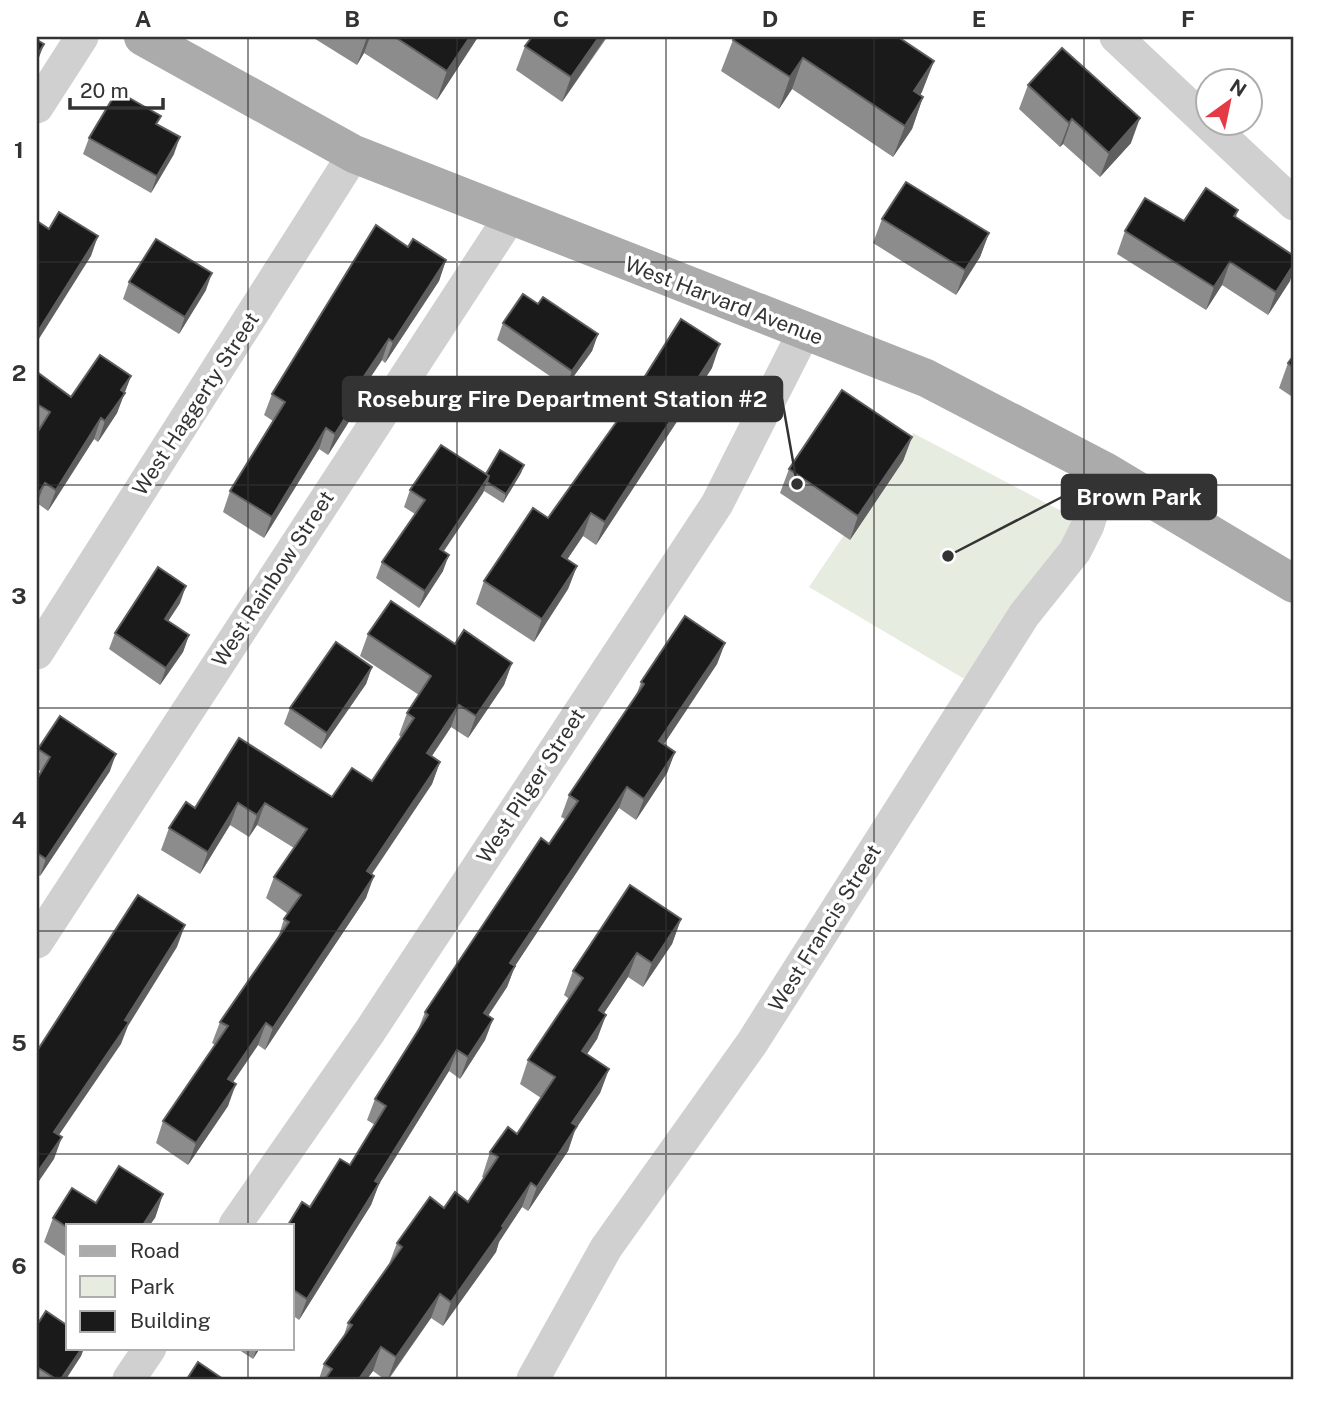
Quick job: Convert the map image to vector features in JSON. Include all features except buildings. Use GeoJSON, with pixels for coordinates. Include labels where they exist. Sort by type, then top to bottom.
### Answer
{"type":"FeatureCollection","features":[{"type":"Feature","properties":{"kind":"main road","name":"West Harvard Avenue"},"geometry":{"type":"LineString","coordinates":[[149,38],[354,154],[926,378],[1105,471],[1294,584]]}},
{"type":"Feature","properties":{"kind":"street"},"geometry":{"type":"LineString","coordinates":[[37,107],[82,37]]}},
{"type":"Feature","properties":{"kind":"street"},"geometry":{"type":"LineString","coordinates":[[1115,37],[1294,204]]}},
{"type":"Feature","properties":{"kind":"street","name":"West Haggerty Street"},"geometry":{"type":"LineString","coordinates":[[37,653],[354,154]]}},
{"type":"Feature","properties":{"kind":"street","name":"West Rainbow Street"},"geometry":{"type":"LineString","coordinates":[[37,942],[510,217]]}},
{"type":"Feature","properties":{"kind":"street","name":"West Pilger Street"},"geometry":{"type":"LineString","coordinates":[[236,1224],[370,1031],[717,504],[804,332]]}},
{"type":"Feature","properties":{"kind":"street","name":"West Francis Street"},"geometry":{"type":"LineString","coordinates":[[533,1379],[606,1248],[752,1043],[1024,615],[1075,551],[1088,525],[1105,471]]}},
{"type":"Feature","properties":{"kind":"street"},"geometry":{"type":"LineString","coordinates":[[129,1379],[149,1350]]}},
{"type":"Feature","properties":{"kind":"green space"},"geometry":{"type":"Polygon","coordinates":[[[913,433],[1088,525],[978,687],[809,587],[913,433]]]}},
{"type":"Feature","properties":{"kind":"place","name":"Roseburg Fire Department Station #2"},"geometry":{"type":"Point","coordinates":[797,484]}},
{"type":"Feature","properties":{"kind":"place","name":"Brown Park"},"geometry":{"type":"Point","coordinates":[948,556]}}]}
